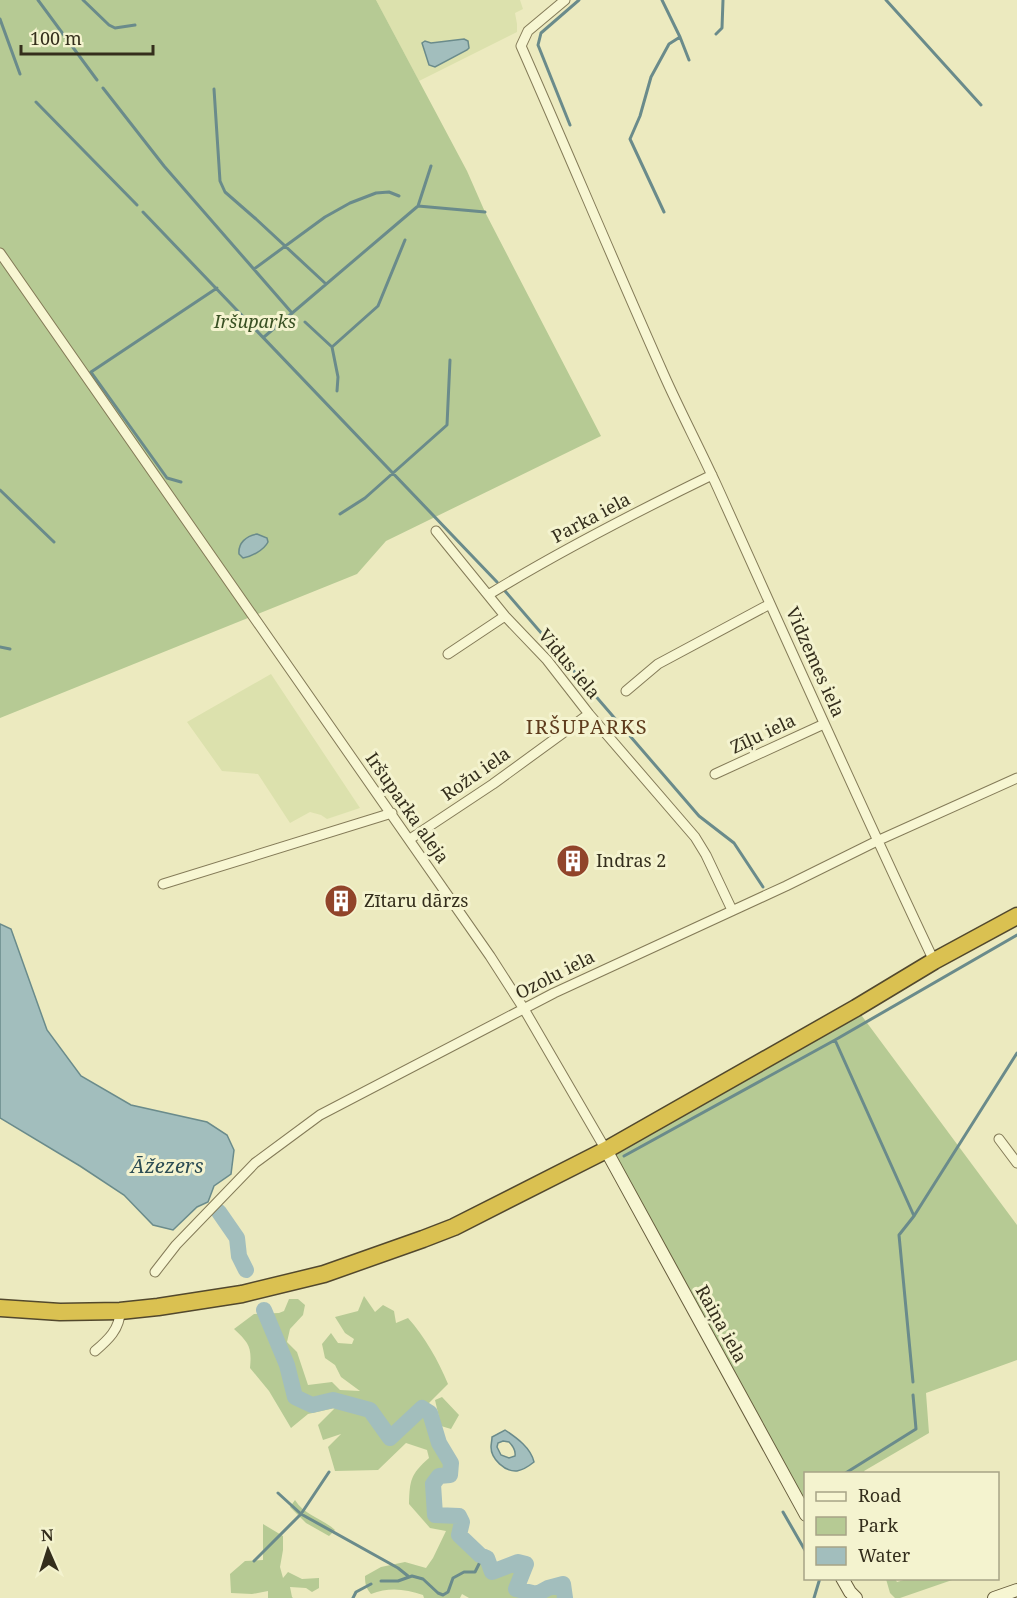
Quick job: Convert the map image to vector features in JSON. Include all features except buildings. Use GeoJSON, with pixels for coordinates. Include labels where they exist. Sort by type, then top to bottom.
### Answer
{"type":"FeatureCollection","features":[{"type":"Feature","properties":{"kind":"highway"},"geometry":{"type":"LineString","coordinates":[[0,1308],[60,1312],[120,1311],[251,1292],[324,1274],[454,1227],[606,1150],[934,961],[1017,916]]}},
{"type":"Feature","properties":{"kind":"street","name":"Vidzemes iela"},"geometry":{"type":"LineString","coordinates":[[565,0],[528,31],[521,46],[665,378],[712,475],[877,841],[934,961]]}},
{"type":"Feature","properties":{"kind":"street","name":"Iršuparka aleja"},"geometry":{"type":"LineString","coordinates":[[0,253],[490,956],[524,1009],[606,1150]]}},
{"type":"Feature","properties":{"kind":"street","name":"Parka iela"},"geometry":{"type":"LineString","coordinates":[[488,595],[542,562],[712,475]]}},
{"type":"Feature","properties":{"kind":"street","name":"Vidus iela"},"geometry":{"type":"LineString","coordinates":[[436,531],[505,616],[548,660],[589,714],[696,837],[732,910]]}},
{"type":"Feature","properties":{"kind":"street"},"geometry":{"type":"LineString","coordinates":[[626,691],[658,664],[770,604]]}},
{"type":"Feature","properties":{"kind":"street"},"geometry":{"type":"LineString","coordinates":[[448,654],[505,616]]}},
{"type":"Feature","properties":{"kind":"street","name":"Rožu iela"},"geometry":{"type":"LineString","coordinates":[[410,839],[493,784],[589,714]]}},
{"type":"Feature","properties":{"kind":"street","name":"Zīļu iela"},"geometry":{"type":"LineString","coordinates":[[715,774],[824,724]]}},
{"type":"Feature","properties":{"kind":"street","name":"Ozolu iela"},"geometry":{"type":"LineString","coordinates":[[155,1272],[176,1245],[255,1163],[320,1115],[595,973],[1017,778]]}},
{"type":"Feature","properties":{"kind":"street"},"geometry":{"type":"LineString","coordinates":[[163,884],[392,813]]}},
{"type":"Feature","properties":{"kind":"street"},"geometry":{"type":"LineString","coordinates":[[999,1139],[1017,1163]]}},
{"type":"Feature","properties":{"kind":"street","name":"Raiņa iela"},"geometry":{"type":"LineString","coordinates":[[606,1150],[804,1511]]}},
{"type":"Feature","properties":{"kind":"street"},"geometry":{"type":"LineString","coordinates":[[95,1351],[111,1336],[120,1320],[120,1311]]}},
{"type":"Feature","properties":{"kind":"street"},"geometry":{"type":"LineString","coordinates":[[843,1580],[852,1596]]}},
{"type":"Feature","properties":{"kind":"street"},"geometry":{"type":"LineString","coordinates":[[994,1598],[1017,1590]]}},
{"type":"Feature","properties":{"kind":"green space","name":"Iršuparks"},"geometry":{"type":"Polygon","coordinates":[[[0,0],[376,0],[467,171],[485,212],[601,436],[386,541],[357,574],[0,718],[0,0]]]}},
{"type":"Feature","properties":{"kind":"green space"},"geometry":{"type":"Polygon","coordinates":[[[376,0],[520,0],[523,9],[515,13],[517,32],[419,81],[376,0]]]}},
{"type":"Feature","properties":{"kind":"green space"},"geometry":{"type":"Polygon","coordinates":[[[271,674],[360,808],[327,819],[310,812],[290,823],[258,774],[222,771],[187,722],[271,674]]]}},
{"type":"Feature","properties":{"kind":"green space"},"geometry":{"type":"Polygon","coordinates":[[[856,1008],[1017,1225],[1017,1360],[926,1393],[929,1433],[864,1472],[804,1472],[804,1503],[606,1150],[856,1008]]]}},
{"type":"Feature","properties":{"kind":"green space"},"geometry":{"type":"Polygon","coordinates":[[[364,1296],[375,1312],[383,1305],[394,1311],[396,1323],[408,1318],[431,1349],[448,1384],[427,1405],[437,1426],[439,1443],[451,1463],[450,1475],[439,1476],[433,1484],[435,1514],[455,1516],[462,1522],[459,1535],[480,1555],[487,1558],[492,1571],[518,1562],[526,1564],[516,1589],[537,1594],[563,1584],[565,1598],[469,1598],[462,1594],[460,1598],[424,1598],[423,1595],[403,1590],[384,1590],[371,1594],[369,1592],[365,1576],[381,1567],[405,1562],[426,1568],[446,1531],[430,1528],[409,1504],[412,1478],[429,1458],[427,1450],[406,1443],[378,1470],[335,1471],[328,1447],[341,1434],[323,1440],[318,1425],[335,1408],[308,1414],[291,1428],[269,1391],[250,1368],[248,1346],[234,1329],[254,1314],[279,1313],[284,1311],[289,1299],[298,1299],[305,1305],[303,1315],[290,1329],[287,1342],[297,1352],[308,1385],[332,1382],[340,1390],[360,1391],[341,1377],[335,1365],[325,1358],[322,1344],[331,1333],[338,1343],[352,1344],[354,1339],[345,1333],[335,1317],[358,1311],[364,1296]]]}},
{"type":"Feature","properties":{"kind":"green space"},"geometry":{"type":"Polygon","coordinates":[[[442,1397],[459,1415],[451,1429],[441,1426],[435,1400],[442,1397]]]}},
{"type":"Feature","properties":{"kind":"green space"},"geometry":{"type":"Polygon","coordinates":[[[295,1500],[308,1513],[335,1530],[329,1536],[306,1523],[290,1507],[295,1500]]]}},
{"type":"Feature","properties":{"kind":"green space"},"geometry":{"type":"Polygon","coordinates":[[[263,1524],[283,1536],[280,1567],[283,1578],[288,1572],[302,1579],[319,1578],[319,1588],[312,1592],[306,1588],[290,1587],[293,1598],[268,1598],[268,1591],[252,1594],[231,1593],[230,1574],[245,1561],[263,1560],[263,1524]]]}},
{"type":"Feature","properties":{"kind":"green space"},"geometry":{"type":"Polygon","coordinates":[[[886,1580],[897,1582],[952,1580],[900,1598],[895,1598],[890,1593],[886,1580]]]}},
{"type":"Feature","properties":{"kind":"water"},"geometry":{"type":"Polygon","coordinates":[[[464,39],[468,41],[467,50],[435,67],[429,65],[422,43],[464,39]]]}},
{"type":"Feature","properties":{"kind":"water"},"geometry":{"type":"Polygon","coordinates":[[[257,534],[267,538],[268,542],[257,553],[243,558],[239,554],[241,543],[249,536],[257,534]]]}},
{"type":"Feature","properties":{"kind":"water","name":"Āžezers"},"geometry":{"type":"Polygon","coordinates":[[[0,924],[11,929],[47,1030],[81,1076],[131,1105],[207,1122],[227,1135],[234,1150],[231,1174],[214,1186],[208,1202],[197,1207],[173,1230],[153,1225],[124,1195],[0,1118],[0,924]]]}},
{"type":"Feature","properties":{"kind":"water"},"geometry":{"type":"Polygon","coordinates":[[[505,1430],[527,1448],[534,1462],[517,1471],[504,1467],[493,1456],[492,1437],[505,1430]],[[509,1442],[498,1443],[497,1447],[501,1455],[509,1458],[515,1454],[509,1442]]]}},
{"type":"Feature","properties":{"kind":"waterway"},"geometry":{"type":"LineString","coordinates":[[38,0],[97,80]]}},
{"type":"Feature","properties":{"kind":"waterway"},"geometry":{"type":"LineString","coordinates":[[83,0],[115,28],[135,25]]}},
{"type":"Feature","properties":{"kind":"waterway"},"geometry":{"type":"LineString","coordinates":[[570,125],[538,45],[541,33],[579,0]]}},
{"type":"Feature","properties":{"kind":"waterway"},"geometry":{"type":"LineString","coordinates":[[662,0],[689,60]]}},
{"type":"Feature","properties":{"kind":"waterway"},"geometry":{"type":"LineString","coordinates":[[716,34],[722,28],[723,0]]}},
{"type":"Feature","properties":{"kind":"waterway"},"geometry":{"type":"LineString","coordinates":[[886,0],[981,105]]}},
{"type":"Feature","properties":{"kind":"waterway"},"geometry":{"type":"LineString","coordinates":[[0,19],[20,74]]}},
{"type":"Feature","properties":{"kind":"waterway"},"geometry":{"type":"LineString","coordinates":[[664,212],[630,139],[640,116],[651,77],[669,44],[680,37]]}},
{"type":"Feature","properties":{"kind":"waterway"},"geometry":{"type":"LineString","coordinates":[[103,88],[164,166],[292,313]]}},
{"type":"Feature","properties":{"kind":"waterway"},"geometry":{"type":"LineString","coordinates":[[214,89],[220,181],[225,192],[326,284]]}},
{"type":"Feature","properties":{"kind":"waterway"},"geometry":{"type":"LineString","coordinates":[[36,102],[137,205]]}},
{"type":"Feature","properties":{"kind":"waterway"},"geometry":{"type":"LineString","coordinates":[[418,206],[431,166]]}},
{"type":"Feature","properties":{"kind":"waterway"},"geometry":{"type":"LineString","coordinates":[[254,269],[325,217],[350,203],[376,193],[389,192],[399,196]]}},
{"type":"Feature","properties":{"kind":"waterway"},"geometry":{"type":"LineString","coordinates":[[264,337],[418,206],[485,212]]}},
{"type":"Feature","properties":{"kind":"waterway"},"geometry":{"type":"LineString","coordinates":[[143,212],[497,582]]}},
{"type":"Feature","properties":{"kind":"waterway"},"geometry":{"type":"LineString","coordinates":[[332,347],[378,306],[405,240]]}},
{"type":"Feature","properties":{"kind":"waterway"},"geometry":{"type":"LineString","coordinates":[[181,482],[167,478],[91,372],[217,288]]}},
{"type":"Feature","properties":{"kind":"waterway"},"geometry":{"type":"LineString","coordinates":[[305,322],[332,347],[338,377],[337,391]]}},
{"type":"Feature","properties":{"kind":"waterway"},"geometry":{"type":"LineString","coordinates":[[340,514],[365,498],[447,425],[450,360]]}},
{"type":"Feature","properties":{"kind":"waterway"},"geometry":{"type":"LineString","coordinates":[[0,490],[54,542]]}},
{"type":"Feature","properties":{"kind":"waterway"},"geometry":{"type":"LineString","coordinates":[[505,591],[699,816],[734,843],[763,887]]}},
{"type":"Feature","properties":{"kind":"waterway"},"geometry":{"type":"LineString","coordinates":[[0,647],[10,649]]}},
{"type":"Feature","properties":{"kind":"waterway"},"geometry":{"type":"LineString","coordinates":[[624,1156],[835,1040],[1017,935]]}},
{"type":"Feature","properties":{"kind":"waterway"},"geometry":{"type":"LineString","coordinates":[[835,1040],[914,1216]]}},
{"type":"Feature","properties":{"kind":"waterway"},"geometry":{"type":"LineString","coordinates":[[913,1382],[899,1235],[914,1216],[1017,1053]]}},
{"type":"Feature","properties":{"kind":"waterway"},"geometry":{"type":"LineString","coordinates":[[219,1212],[237,1238],[239,1256],[246,1270]]}},
{"type":"Feature","properties":{"kind":"waterway"},"geometry":{"type":"LineString","coordinates":[[264,1310],[287,1365],[295,1397],[312,1405],[333,1400],[370,1410],[390,1438],[422,1408],[430,1413],[439,1443],[451,1463],[450,1475],[439,1476],[433,1484],[435,1515],[459,1516],[462,1522],[459,1535],[480,1555],[487,1558],[492,1572],[518,1562],[526,1564],[516,1589],[537,1594],[563,1584],[565,1598]]}},
{"type":"Feature","properties":{"kind":"waterway"},"geometry":{"type":"LineString","coordinates":[[847,1472],[916,1429],[913,1395]]}},
{"type":"Feature","properties":{"kind":"waterway"},"geometry":{"type":"LineString","coordinates":[[254,1561],[301,1514],[329,1472]]}},
{"type":"Feature","properties":{"kind":"waterway"},"geometry":{"type":"LineString","coordinates":[[278,1493],[301,1514],[398,1568],[408,1576]]}},
{"type":"Feature","properties":{"kind":"waterway"},"geometry":{"type":"LineString","coordinates":[[783,1512],[804,1549]]}},
{"type":"Feature","properties":{"kind":"waterway"},"geometry":{"type":"LineString","coordinates":[[381,1581],[398,1581],[412,1576],[423,1579],[443,1595],[448,1592],[453,1578],[464,1572],[475,1572],[480,1562],[480,1555]]}},
{"type":"Feature","properties":{"kind":"waterway"},"geometry":{"type":"LineString","coordinates":[[814,1598],[819,1580]]}},
{"type":"Feature","properties":{"kind":"waterway"},"geometry":{"type":"LineString","coordinates":[[353,1598],[356,1592],[371,1584]]}},
{"type":"Feature","properties":{"kind":"place","name":"Indras 2"},"geometry":{"type":"Point","coordinates":[573,861]}},
{"type":"Feature","properties":{"kind":"place","name":"Zītaru dārzs"},"geometry":{"type":"Point","coordinates":[341,901]}},
{"type":"Feature","properties":{"kind":"district","name":"IRŠUPARKS"},"geometry":{"type":"Point","coordinates":[587,727]}}]}
